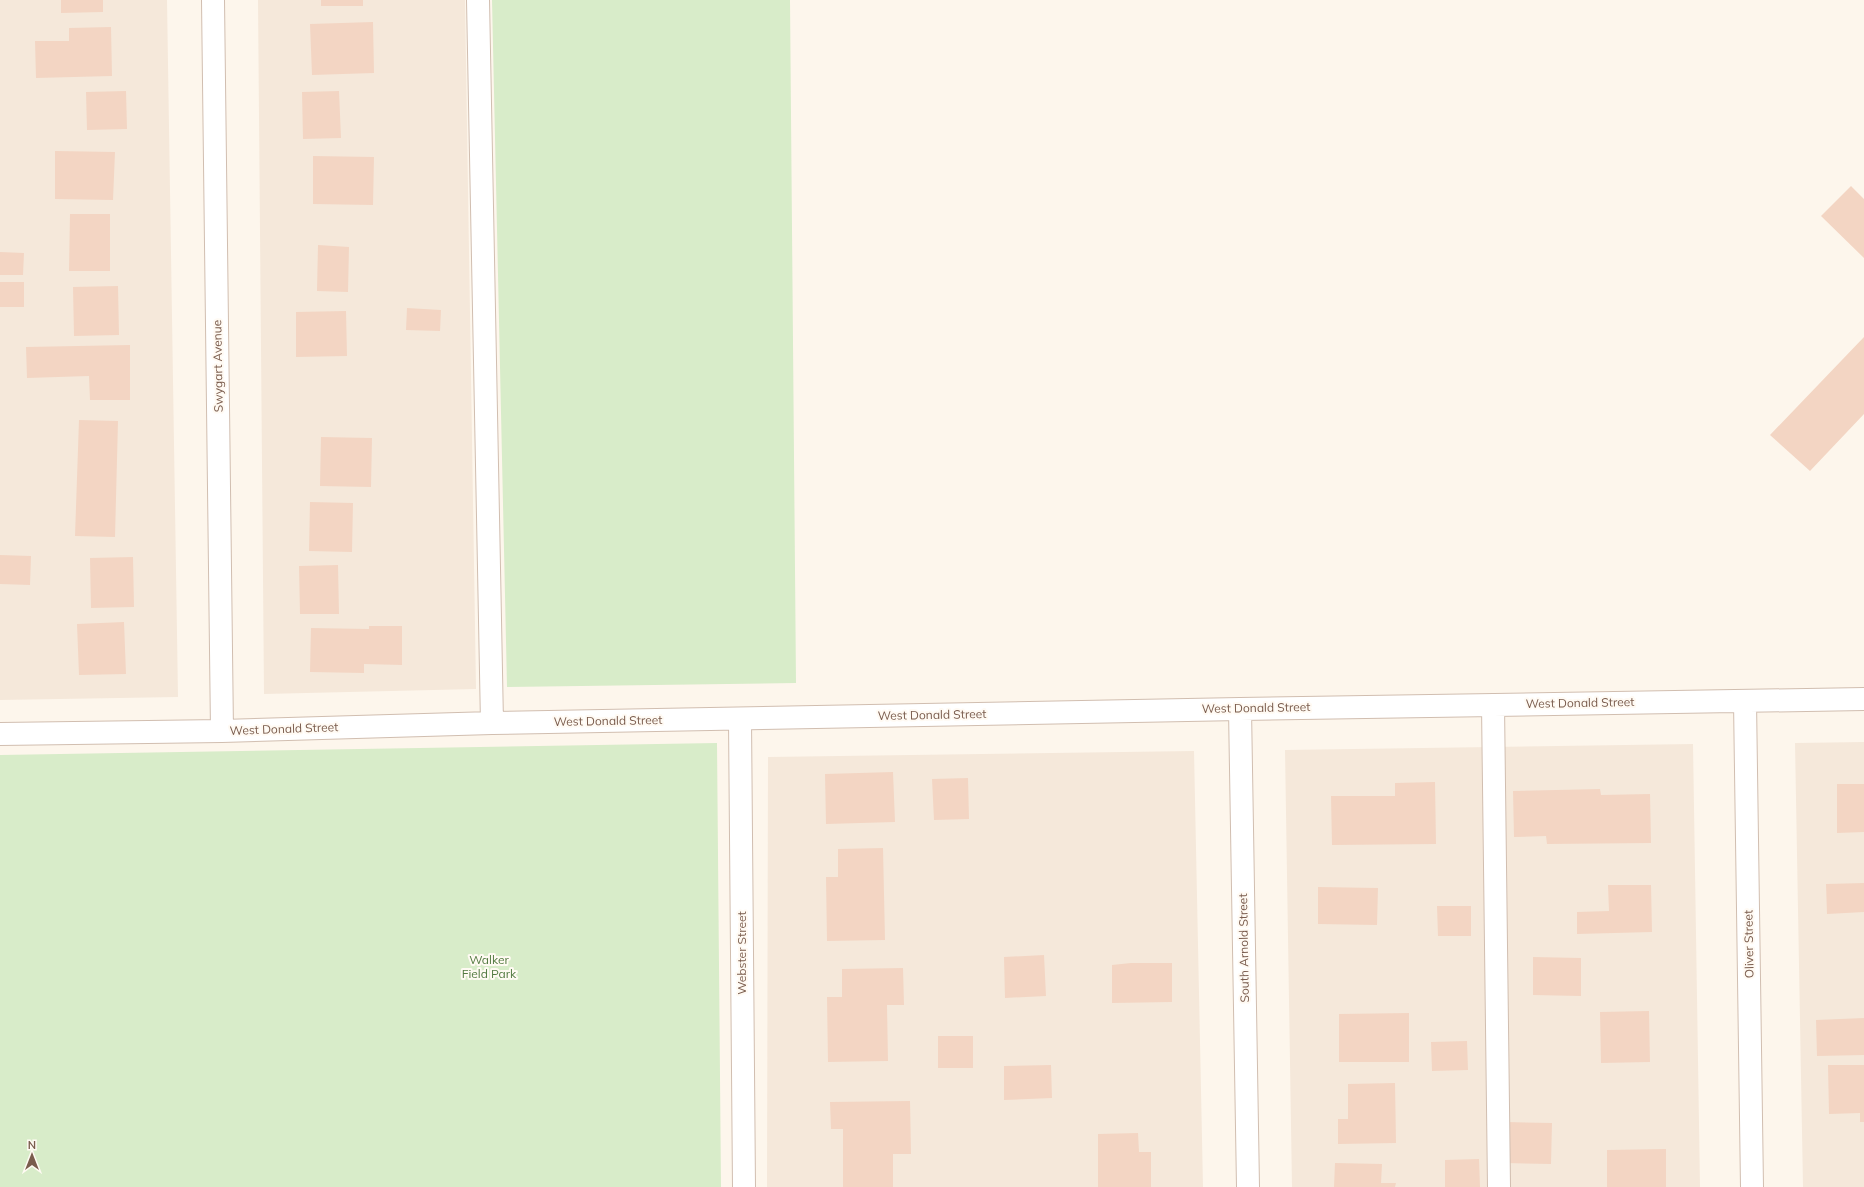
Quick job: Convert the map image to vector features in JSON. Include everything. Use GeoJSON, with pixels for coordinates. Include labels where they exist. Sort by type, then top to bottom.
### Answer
{"type":"FeatureCollection","features":[{"type":"Feature","properties":{"kind":"street","name":"Swygart Avenue"},"geometry":{"type":"LineString","coordinates":[[213,0],[222,731]]}},
{"type":"Feature","properties":{"kind":"street"},"geometry":{"type":"LineString","coordinates":[[478,0],[492,723]]}},
{"type":"Feature","properties":{"kind":"street","name":"West Donald Street"},"geometry":{"type":"LineString","coordinates":[[0,734],[222,731],[492,723],[1864,699]]}},
{"type":"Feature","properties":{"kind":"street","name":"Oliver Street"},"geometry":{"type":"LineString","coordinates":[[1745,701],[1752,1187]]}},
{"type":"Feature","properties":{"kind":"street"},"geometry":{"type":"LineString","coordinates":[[1492,705],[1499,1187]]}},
{"type":"Feature","properties":{"kind":"street","name":"South Arnold Street"},"geometry":{"type":"LineString","coordinates":[[1240,709],[1248,1187]]}},
{"type":"Feature","properties":{"kind":"street","name":"Webster Street"},"geometry":{"type":"LineString","coordinates":[[740,719],[744,1187]]}},
{"type":"Feature","properties":{"kind":"shaded area"},"geometry":{"type":"Polygon","coordinates":[[[0,0],[167,0],[178,697],[0,700],[0,0]]]}},
{"type":"Feature","properties":{"kind":"shaded area"},"geometry":{"type":"Polygon","coordinates":[[[258,0],[465,0],[476,689],[264,694],[258,0]]]}},
{"type":"Feature","properties":{"kind":"shaded area"},"geometry":{"type":"Polygon","coordinates":[[[1864,742],[1864,1187],[1803,1187],[1795,743],[1864,742]]]}},
{"type":"Feature","properties":{"kind":"shaded area"},"geometry":{"type":"Polygon","coordinates":[[[1693,744],[1700,1187],[1292,1187],[1285,750],[1693,744]]]}},
{"type":"Feature","properties":{"kind":"shaded area"},"geometry":{"type":"Polygon","coordinates":[[[1194,751],[1203,1187],[767,1187],[768,757],[1194,751]]]}},
{"type":"Feature","properties":{"kind":"green space"},"geometry":{"type":"Polygon","coordinates":[[[492,0],[790,0],[796,683],[507,687],[492,0]]]}},
{"type":"Feature","properties":{"kind":"green space","name":"Walker Field Park"},"geometry":{"type":"Polygon","coordinates":[[[717,743],[721,1187],[0,1187],[0,755],[717,743]]]}},
{"type":"Feature","properties":{"kind":"building"},"geometry":{"type":"Polygon","coordinates":[[[61,0],[103,0],[103,12],[61,13],[61,0]]]}},
{"type":"Feature","properties":{"kind":"building"},"geometry":{"type":"Polygon","coordinates":[[[321,0],[363,0],[363,6],[321,6],[321,0]]]}},
{"type":"Feature","properties":{"kind":"building"},"geometry":{"type":"Polygon","coordinates":[[[373,22],[374,73],[312,75],[310,24],[373,22]]]}},
{"type":"Feature","properties":{"kind":"building"},"geometry":{"type":"Polygon","coordinates":[[[111,27],[112,76],[36,78],[35,41],[69,41],[69,28],[111,27]]]}},
{"type":"Feature","properties":{"kind":"building"},"geometry":{"type":"Polygon","coordinates":[[[126,91],[127,129],[87,130],[86,92],[126,91]]]}},
{"type":"Feature","properties":{"kind":"building"},"geometry":{"type":"Polygon","coordinates":[[[339,91],[341,138],[303,139],[302,92],[339,91]]]}},
{"type":"Feature","properties":{"kind":"building"},"geometry":{"type":"Polygon","coordinates":[[[55,151],[115,152],[113,200],[55,199],[55,151]]]}},
{"type":"Feature","properties":{"kind":"building"},"geometry":{"type":"Polygon","coordinates":[[[313,156],[374,157],[373,205],[313,204],[313,156]]]}},
{"type":"Feature","properties":{"kind":"building"},"geometry":{"type":"Polygon","coordinates":[[[1851,186],[1864,199],[1864,258],[1821,216],[1851,186]]]}},
{"type":"Feature","properties":{"kind":"building"},"geometry":{"type":"Polygon","coordinates":[[[70,214],[110,214],[110,271],[69,271],[70,214]]]}},
{"type":"Feature","properties":{"kind":"building"},"geometry":{"type":"Polygon","coordinates":[[[318,245],[349,247],[348,292],[317,291],[318,245]]]}},
{"type":"Feature","properties":{"kind":"building"},"geometry":{"type":"Polygon","coordinates":[[[0,252],[24,253],[23,275],[0,275],[0,252]]]}},
{"type":"Feature","properties":{"kind":"building"},"geometry":{"type":"Polygon","coordinates":[[[0,282],[24,282],[24,307],[0,307],[0,282]]]}},
{"type":"Feature","properties":{"kind":"building"},"geometry":{"type":"Polygon","coordinates":[[[118,286],[119,335],[74,336],[73,287],[118,286]]]}},
{"type":"Feature","properties":{"kind":"building"},"geometry":{"type":"Polygon","coordinates":[[[407,308],[441,310],[440,331],[406,330],[407,308]]]}},
{"type":"Feature","properties":{"kind":"building"},"geometry":{"type":"Polygon","coordinates":[[[346,311],[347,356],[296,357],[296,312],[346,311]]]}},
{"type":"Feature","properties":{"kind":"building"},"geometry":{"type":"Polygon","coordinates":[[[1864,337],[1864,414],[1810,471],[1770,435],[1864,337]]]}},
{"type":"Feature","properties":{"kind":"building"},"geometry":{"type":"Polygon","coordinates":[[[130,345],[130,400],[90,400],[89,376],[27,378],[26,347],[130,345]]]}},
{"type":"Feature","properties":{"kind":"building"},"geometry":{"type":"Polygon","coordinates":[[[79,420],[118,421],[115,537],[75,536],[79,420]]]}},
{"type":"Feature","properties":{"kind":"building"},"geometry":{"type":"Polygon","coordinates":[[[321,437],[372,438],[371,487],[320,486],[321,437]]]}},
{"type":"Feature","properties":{"kind":"building"},"geometry":{"type":"Polygon","coordinates":[[[310,502],[353,503],[352,552],[309,551],[310,502]]]}},
{"type":"Feature","properties":{"kind":"building"},"geometry":{"type":"Polygon","coordinates":[[[0,555],[31,556],[30,585],[0,584],[0,555]]]}},
{"type":"Feature","properties":{"kind":"building"},"geometry":{"type":"Polygon","coordinates":[[[133,557],[134,607],[91,608],[90,558],[133,557]]]}},
{"type":"Feature","properties":{"kind":"building"},"geometry":{"type":"Polygon","coordinates":[[[338,565],[339,614],[300,614],[299,566],[338,565]]]}},
{"type":"Feature","properties":{"kind":"building"},"geometry":{"type":"Polygon","coordinates":[[[124,622],[126,674],[79,675],[77,624],[124,622]]]}},
{"type":"Feature","properties":{"kind":"building"},"geometry":{"type":"Polygon","coordinates":[[[369,626],[402,626],[402,665],[364,664],[364,673],[310,672],[311,628],[369,629],[369,626]]]}},
{"type":"Feature","properties":{"kind":"building"},"geometry":{"type":"Polygon","coordinates":[[[893,772],[895,822],[826,824],[825,774],[893,772]]]}},
{"type":"Feature","properties":{"kind":"building"},"geometry":{"type":"Polygon","coordinates":[[[968,778],[969,819],[934,820],[932,779],[968,778]]]}},
{"type":"Feature","properties":{"kind":"building"},"geometry":{"type":"Polygon","coordinates":[[[1435,782],[1436,844],[1332,845],[1331,796],[1395,796],[1395,783],[1435,782]]]}},
{"type":"Feature","properties":{"kind":"building"},"geometry":{"type":"Polygon","coordinates":[[[1837,784],[1864,784],[1864,832],[1837,833],[1837,784]]]}},
{"type":"Feature","properties":{"kind":"building"},"geometry":{"type":"Polygon","coordinates":[[[1600,789],[1601,795],[1650,794],[1651,843],[1547,844],[1546,836],[1514,837],[1513,791],[1600,789]]]}},
{"type":"Feature","properties":{"kind":"building"},"geometry":{"type":"Polygon","coordinates":[[[883,848],[885,940],[827,941],[826,877],[838,877],[838,849],[883,848]]]}},
{"type":"Feature","properties":{"kind":"building"},"geometry":{"type":"Polygon","coordinates":[[[1864,883],[1864,912],[1827,914],[1826,884],[1864,883]]]}},
{"type":"Feature","properties":{"kind":"building"},"geometry":{"type":"Polygon","coordinates":[[[1608,885],[1651,885],[1652,932],[1577,934],[1577,912],[1609,911],[1608,885]]]}},
{"type":"Feature","properties":{"kind":"building"},"geometry":{"type":"Polygon","coordinates":[[[1318,887],[1378,888],[1377,925],[1318,924],[1318,887]]]}},
{"type":"Feature","properties":{"kind":"building"},"geometry":{"type":"Polygon","coordinates":[[[1437,906],[1471,906],[1471,936],[1438,936],[1437,906]]]}},
{"type":"Feature","properties":{"kind":"building"},"geometry":{"type":"Polygon","coordinates":[[[1044,955],[1046,996],[1005,998],[1004,957],[1044,955]]]}},
{"type":"Feature","properties":{"kind":"building"},"geometry":{"type":"Polygon","coordinates":[[[1533,957],[1581,958],[1581,996],[1533,995],[1533,957]]]}},
{"type":"Feature","properties":{"kind":"building"},"geometry":{"type":"Polygon","coordinates":[[[1131,963],[1172,963],[1172,1002],[1112,1003],[1112,965],[1131,963]]]}},
{"type":"Feature","properties":{"kind":"building"},"geometry":{"type":"Polygon","coordinates":[[[903,968],[904,1005],[887,1005],[888,1061],[828,1062],[827,997],[842,997],[842,969],[903,968]]]}},
{"type":"Feature","properties":{"kind":"building"},"geometry":{"type":"Polygon","coordinates":[[[1649,1011],[1650,1062],[1601,1063],[1600,1012],[1649,1011]]]}},
{"type":"Feature","properties":{"kind":"building"},"geometry":{"type":"Polygon","coordinates":[[[1409,1013],[1409,1062],[1339,1062],[1339,1014],[1409,1013]]]}},
{"type":"Feature","properties":{"kind":"building"},"geometry":{"type":"Polygon","coordinates":[[[1864,1018],[1864,1055],[1817,1056],[1816,1020],[1864,1018]]]}},
{"type":"Feature","properties":{"kind":"building"},"geometry":{"type":"Polygon","coordinates":[[[938,1036],[973,1036],[973,1068],[938,1068],[938,1036]]]}},
{"type":"Feature","properties":{"kind":"building"},"geometry":{"type":"Polygon","coordinates":[[[1467,1041],[1468,1070],[1432,1071],[1431,1042],[1467,1041]]]}},
{"type":"Feature","properties":{"kind":"building"},"geometry":{"type":"Polygon","coordinates":[[[1051,1065],[1052,1098],[1004,1100],[1004,1066],[1051,1065]]]}},
{"type":"Feature","properties":{"kind":"building"},"geometry":{"type":"Polygon","coordinates":[[[1828,1065],[1864,1065],[1864,1122],[1860,1122],[1860,1113],[1829,1114],[1828,1065]]]}},
{"type":"Feature","properties":{"kind":"building"},"geometry":{"type":"Polygon","coordinates":[[[1395,1083],[1396,1143],[1338,1144],[1338,1119],[1348,1119],[1348,1084],[1395,1083]]]}},
{"type":"Feature","properties":{"kind":"building"},"geometry":{"type":"Polygon","coordinates":[[[910,1101],[911,1154],[893,1154],[893,1187],[843,1187],[843,1129],[831,1129],[830,1102],[910,1101]]]}},
{"type":"Feature","properties":{"kind":"building"},"geometry":{"type":"Polygon","coordinates":[[[1506,1122],[1552,1123],[1551,1164],[1505,1163],[1506,1122]]]}},
{"type":"Feature","properties":{"kind":"building"},"geometry":{"type":"Polygon","coordinates":[[[1138,1133],[1139,1152],[1151,1152],[1151,1187],[1098,1187],[1098,1134],[1138,1133]]]}},
{"type":"Feature","properties":{"kind":"building"},"geometry":{"type":"Polygon","coordinates":[[[1666,1149],[1666,1187],[1607,1187],[1607,1150],[1666,1149]]]}},
{"type":"Feature","properties":{"kind":"building"},"geometry":{"type":"Polygon","coordinates":[[[1479,1159],[1480,1187],[1445,1187],[1445,1160],[1479,1159]]]}},
{"type":"Feature","properties":{"kind":"building"},"geometry":{"type":"Polygon","coordinates":[[[1335,1163],[1382,1164],[1381,1183],[1396,1183],[1395,1187],[1334,1187],[1335,1163]]]}}]}
